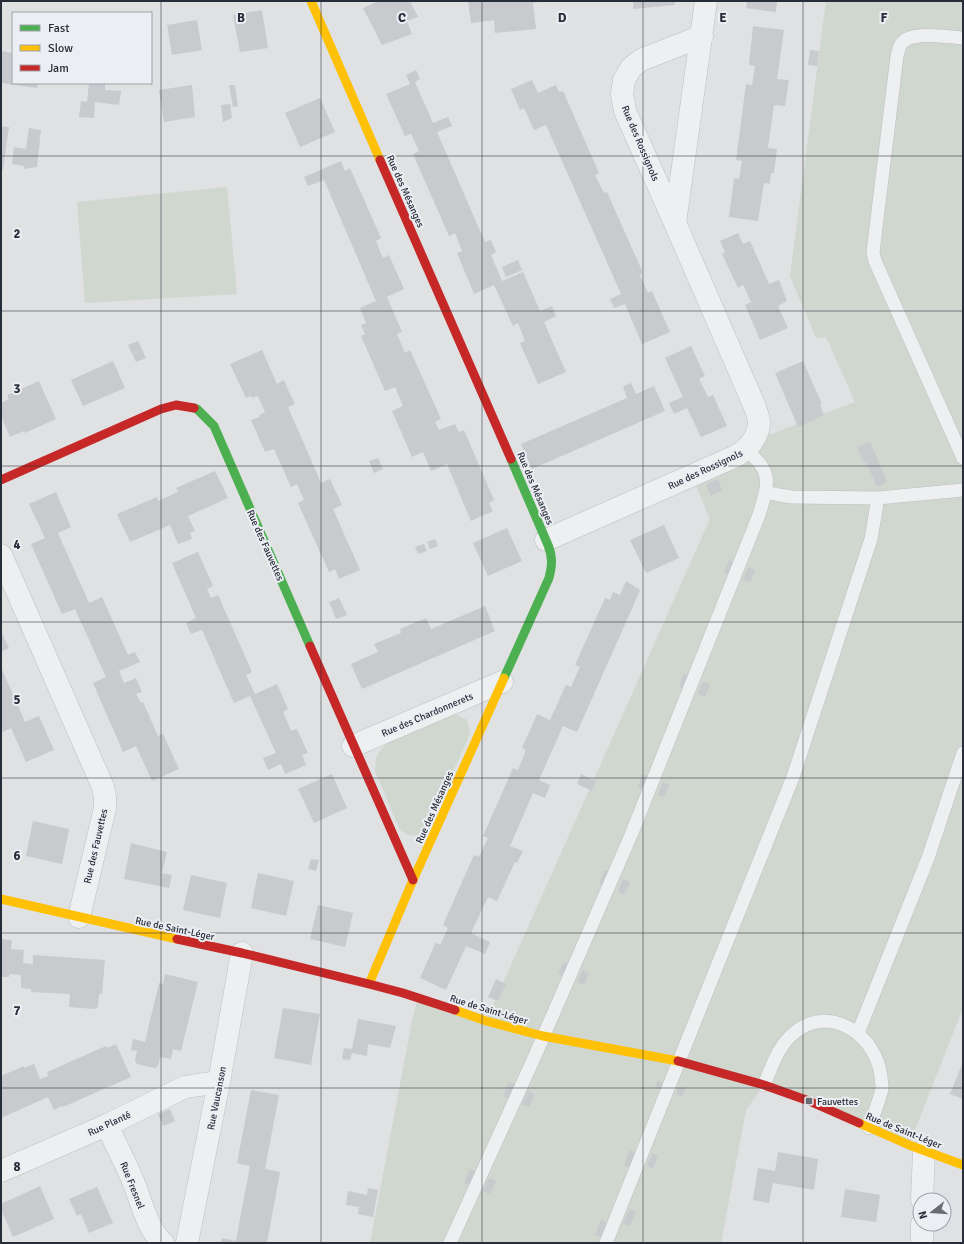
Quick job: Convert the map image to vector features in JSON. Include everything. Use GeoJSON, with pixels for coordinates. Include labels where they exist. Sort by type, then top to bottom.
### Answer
{"type":"FeatureCollection","features":[{"type":"Feature","properties":{"kind":"street","name":"Rue des Mésanges"},"geometry":{"type":"LineString","coordinates":[[311,1],[551,551],[553,564],[549,578],[413,880],[369,984]]}},
{"type":"Feature","properties":{"kind":"street"},"geometry":{"type":"LineString","coordinates":[[675,223],[706,1]]}},
{"type":"Feature","properties":{"kind":"street","name":"Rue des Rossignols"},"geometry":{"type":"LineString","coordinates":[[546,540],[692,476],[746,450],[753,442],[757,433],[759,423],[755,407],[625,111],[622,94],[624,80],[631,68],[641,60],[702,36]]}},
{"type":"Feature","properties":{"kind":"street","name":"Rue des Fauvettes"},"geometry":{"type":"LineString","coordinates":[[1,480],[161,409],[176,405],[197,409],[214,426],[413,880]]}},
{"type":"Feature","properties":{"kind":"street","name":"Rue des Fauvettes"},"geometry":{"type":"LineString","coordinates":[[1,555],[100,780],[105,797],[105,808],[79,917]]}},
{"type":"Feature","properties":{"kind":"street","name":"Rue des Chardonnerets"},"geometry":{"type":"LineString","coordinates":[[353,746],[502,682]]}},
{"type":"Feature","properties":{"kind":"street","name":"Rue de Saint-Léger"},"geometry":{"type":"LineString","coordinates":[[1,899],[369,984],[403,993],[486,1021],[543,1036],[679,1061],[764,1085],[809,1101],[924,1151],[963,1165]]}},
{"type":"Feature","properties":{"kind":"street","name":"Rue Vaucanson"},"geometry":{"type":"LineString","coordinates":[[187,1243],[219,1082],[242,954]]}},
{"type":"Feature","properties":{"kind":"street","name":"Rue Planté"},"geometry":{"type":"LineString","coordinates":[[1,1171],[107,1124],[185,1087],[219,1082]]}},
{"type":"Feature","properties":{"kind":"street","name":"Rue Fresnel"},"geometry":{"type":"LineString","coordinates":[[107,1124],[133,1181],[146,1218],[158,1238],[163,1243]]}},
{"type":"Feature","properties":{"kind":"street"},"geometry":{"type":"LineString","coordinates":[[922,1192],[924,1151]]}},
{"type":"Feature","properties":{"kind":"street"},"geometry":{"type":"LineString","coordinates":[[922,1232],[922,1243]]}},
{"type":"Feature","properties":{"kind":"lane"},"geometry":{"type":"LineString","coordinates":[[963,38],[921,35],[910,38],[902,44],[897,56],[873,252],[882,276],[963,458]]}},
{"type":"Feature","properties":{"kind":"lane"},"geometry":{"type":"LineString","coordinates":[[450,1243],[631,835],[756,522],[766,492],[767,480],[764,470],[758,460],[746,450]]}},
{"type":"Feature","properties":{"kind":"lane"},"geometry":{"type":"LineString","coordinates":[[766,492],[792,497],[878,498],[963,490]]}},
{"type":"Feature","properties":{"kind":"lane"},"geometry":{"type":"LineString","coordinates":[[606,1243],[793,777],[871,539],[878,498]]}},
{"type":"Feature","properties":{"kind":"lane"},"geometry":{"type":"LineString","coordinates":[[858,1033],[928,858],[963,753]]}},
{"type":"Feature","properties":{"kind":"lane"},"geometry":{"type":"LineString","coordinates":[[764,1085],[780,1048],[794,1033],[803,1027],[818,1022],[830,1021],[846,1025],[858,1033],[866,1041],[880,1067],[882,1088],[869,1128]]}},
{"type":"Feature","properties":{"kind":"shaded area"},"geometry":{"type":"Polygon","coordinates":[[[826,1],[963,1],[963,1008],[909,1145],[764,1085],[746,1110],[721,1243],[370,1243],[413,1016],[418,998],[486,1021],[710,519],[692,476],[753,441],[855,402],[826,337],[816,338],[790,276],[826,1]]]}},
{"type":"Feature","properties":{"kind":"shaded area"},"geometry":{"type":"Polygon","coordinates":[[[227,187],[237,294],[85,303],[77,202],[227,187]]]}},
{"type":"Feature","properties":{"kind":"shaded area"},"geometry":{"type":"Polygon","coordinates":[[[451,714],[467,720],[470,734],[425,833],[415,836],[409,835],[400,830],[375,771],[376,758],[388,741],[451,714]]]}},
{"type":"Feature","properties":{"kind":"building"},"geometry":{"type":"Polygon","coordinates":[[[379,1],[410,1],[418,17],[407,21],[412,34],[382,45],[363,8],[379,1]]]}},
{"type":"Feature","properties":{"kind":"building"},"geometry":{"type":"Polygon","coordinates":[[[468,1],[539,1],[533,3],[536,29],[495,33],[494,20],[471,23],[468,1]]]}},
{"type":"Feature","properties":{"kind":"building"},"geometry":{"type":"Polygon","coordinates":[[[633,1],[675,1],[675,5],[633,9],[633,1]]]}},
{"type":"Feature","properties":{"kind":"building"},"geometry":{"type":"Polygon","coordinates":[[[747,1],[777,1],[776,12],[746,8],[747,1]]]}},
{"type":"Feature","properties":{"kind":"building"},"geometry":{"type":"Polygon","coordinates":[[[262,10],[268,48],[240,52],[233,15],[262,10]]]}},
{"type":"Feature","properties":{"kind":"building"},"geometry":{"type":"Polygon","coordinates":[[[197,20],[202,50],[172,55],[167,25],[197,20]]]}},
{"type":"Feature","properties":{"kind":"building"},"geometry":{"type":"Polygon","coordinates":[[[753,26],[784,30],[777,79],[789,80],[785,106],[774,105],[768,148],[777,149],[774,173],[771,173],[770,184],[764,183],[758,221],[729,217],[734,178],[739,179],[742,161],[736,160],[746,84],[752,85],[755,66],[749,65],[753,26]]]}},
{"type":"Feature","properties":{"kind":"building"},"geometry":{"type":"Polygon","coordinates":[[[810,50],[819,51],[817,66],[808,65],[810,50]]]}},
{"type":"Feature","properties":{"kind":"building"},"geometry":{"type":"Polygon","coordinates":[[[1,51],[12,53],[12,84],[38,84],[37,88],[1,83],[1,51]]]}},
{"type":"Feature","properties":{"kind":"building"},"geometry":{"type":"Polygon","coordinates":[[[416,70],[420,79],[415,82],[433,123],[448,117],[452,126],[437,132],[485,242],[491,240],[496,252],[491,255],[502,281],[523,272],[540,311],[552,306],[556,316],[544,322],[566,372],[538,384],[520,343],[525,341],[518,323],[513,326],[494,285],[474,294],[457,253],[462,251],[455,233],[449,236],[413,154],[419,151],[411,134],[405,136],[386,94],[410,84],[406,75],[416,70]]]}},
{"type":"Feature","properties":{"kind":"building"},"geometry":{"type":"Polygon","coordinates":[[[532,80],[538,93],[556,85],[559,92],[563,91],[599,173],[595,175],[604,193],[607,192],[643,273],[640,275],[648,293],[652,291],[670,332],[642,344],[625,304],[614,308],[610,299],[621,294],[546,125],[534,130],[524,108],[520,110],[511,89],[532,80]]]}},
{"type":"Feature","properties":{"kind":"building"},"geometry":{"type":"Polygon","coordinates":[[[89,84],[105,84],[105,90],[121,91],[119,105],[95,102],[94,118],[79,117],[81,101],[87,102],[89,84]]]}},
{"type":"Feature","properties":{"kind":"building"},"geometry":{"type":"Polygon","coordinates":[[[192,85],[195,117],[164,122],[159,90],[192,85]]]}},
{"type":"Feature","properties":{"kind":"building"},"geometry":{"type":"Polygon","coordinates":[[[229,85],[235,85],[238,106],[233,107],[229,85]]]}},
{"type":"Feature","properties":{"kind":"building"},"geometry":{"type":"Polygon","coordinates":[[[320,98],[335,132],[300,147],[285,113],[320,98]]]}},
{"type":"Feature","properties":{"kind":"building"},"geometry":{"type":"Polygon","coordinates":[[[230,104],[232,118],[223,122],[221,105],[230,104]]]}},
{"type":"Feature","properties":{"kind":"building"},"geometry":{"type":"Polygon","coordinates":[[[1,126],[9,127],[3,170],[1,170],[1,126]]]}},
{"type":"Feature","properties":{"kind":"building"},"geometry":{"type":"Polygon","coordinates":[[[29,128],[41,130],[37,167],[24,169],[24,166],[12,164],[14,147],[26,149],[29,128]]]}},
{"type":"Feature","properties":{"kind":"building"},"geometry":{"type":"Polygon","coordinates":[[[341,161],[345,171],[350,168],[381,238],[376,241],[383,258],[389,255],[404,289],[387,297],[402,332],[397,334],[405,353],[410,350],[441,419],[435,422],[439,430],[455,424],[459,432],[464,430],[494,500],[489,503],[493,511],[471,521],[447,464],[431,471],[423,452],[412,457],[392,411],[403,406],[395,387],[385,391],[361,336],[365,334],[361,325],[366,323],[360,308],[376,301],[324,180],[308,186],[304,177],[341,161]]]}},
{"type":"Feature","properties":{"kind":"building"},"geometry":{"type":"Polygon","coordinates":[[[738,233],[743,244],[750,241],[769,284],[779,280],[787,301],[778,306],[788,328],[760,340],[745,305],[751,302],[743,285],[738,288],[722,254],[725,252],[720,241],[738,233]]]}},
{"type":"Feature","properties":{"kind":"building"},"geometry":{"type":"Polygon","coordinates":[[[518,260],[522,270],[506,277],[502,267],[518,260]]]}},
{"type":"Feature","properties":{"kind":"building"},"geometry":{"type":"Polygon","coordinates":[[[138,341],[146,358],[136,362],[128,345],[138,341]]]}},
{"type":"Feature","properties":{"kind":"building"},"geometry":{"type":"Polygon","coordinates":[[[691,346],[705,376],[699,379],[708,397],[713,395],[727,426],[701,437],[687,408],[674,414],[669,403],[683,397],[665,358],[691,346]]]}},
{"type":"Feature","properties":{"kind":"building"},"geometry":{"type":"Polygon","coordinates":[[[262,350],[277,384],[284,380],[295,404],[288,407],[321,483],[330,479],[342,505],[333,509],[360,570],[339,579],[335,569],[329,572],[298,503],[304,500],[297,484],[291,487],[274,449],[265,452],[251,420],[260,417],[259,415],[265,412],[258,396],[246,398],[230,364],[262,350]]]}},
{"type":"Feature","properties":{"kind":"building"},"geometry":{"type":"Polygon","coordinates":[[[113,361],[125,388],[83,406],[71,380],[113,361]]]}},
{"type":"Feature","properties":{"kind":"building"},"geometry":{"type":"Polygon","coordinates":[[[803,361],[822,404],[820,405],[824,415],[798,427],[775,373],[803,361]]]}},
{"type":"Feature","properties":{"kind":"building"},"geometry":{"type":"Polygon","coordinates":[[[39,381],[56,419],[25,433],[24,431],[10,437],[1,416],[1,403],[9,399],[7,395],[39,381]]]}},
{"type":"Feature","properties":{"kind":"building"},"geometry":{"type":"Polygon","coordinates":[[[631,383],[636,394],[654,386],[665,411],[532,469],[521,444],[627,398],[623,386],[631,383]]]}},
{"type":"Feature","properties":{"kind":"building"},"geometry":{"type":"Polygon","coordinates":[[[870,441],[887,482],[877,487],[866,462],[864,463],[857,447],[870,441]]]}},
{"type":"Feature","properties":{"kind":"building"},"geometry":{"type":"Polygon","coordinates":[[[378,458],[383,469],[374,473],[369,461],[378,458]]]}},
{"type":"Feature","properties":{"kind":"building"},"geometry":{"type":"Polygon","coordinates":[[[215,471],[228,498],[188,516],[195,531],[190,533],[192,539],[178,544],[170,525],[130,542],[117,514],[157,497],[158,501],[178,492],[176,488],[215,471]]]}},
{"type":"Feature","properties":{"kind":"building"},"geometry":{"type":"Polygon","coordinates":[[[718,479],[722,490],[711,496],[706,485],[718,479]]]}},
{"type":"Feature","properties":{"kind":"building"},"geometry":{"type":"Polygon","coordinates":[[[56,492],[71,527],[58,533],[89,603],[102,597],[128,655],[135,652],[140,662],[119,671],[124,683],[136,678],[142,692],[136,694],[141,703],[143,702],[158,736],[163,734],[179,769],[152,781],[136,746],[123,752],[93,683],[106,677],[75,609],[62,614],[31,544],[45,538],[29,504],[56,492]]]}},
{"type":"Feature","properties":{"kind":"building"},"geometry":{"type":"Polygon","coordinates":[[[664,525],[679,558],[646,573],[630,540],[664,525]]]}},
{"type":"Feature","properties":{"kind":"building"},"geometry":{"type":"Polygon","coordinates":[[[507,528],[522,561],[488,576],[473,543],[507,528]]]}},
{"type":"Feature","properties":{"kind":"building"},"geometry":{"type":"Polygon","coordinates":[[[435,539],[438,546],[430,549],[427,542],[435,539]]]}},
{"type":"Feature","properties":{"kind":"building"},"geometry":{"type":"Polygon","coordinates":[[[424,544],[427,551],[418,554],[415,547],[424,544]]]}},
{"type":"Feature","properties":{"kind":"building"},"geometry":{"type":"Polygon","coordinates":[[[198,552],[213,586],[207,589],[211,598],[218,595],[252,672],[246,675],[255,694],[277,684],[288,709],[283,712],[291,731],[297,729],[308,753],[302,755],[306,765],[285,774],[281,764],[268,770],[263,758],[276,753],[250,696],[234,703],[202,630],[191,634],[186,623],[196,618],[172,563],[198,552]]]}},
{"type":"Feature","properties":{"kind":"building"},"geometry":{"type":"Polygon","coordinates":[[[729,560],[735,562],[730,575],[724,572],[729,560]]]}},
{"type":"Feature","properties":{"kind":"building"},"geometry":{"type":"Polygon","coordinates":[[[748,567],[755,570],[750,583],[743,580],[748,567]]]}},
{"type":"Feature","properties":{"kind":"building"},"geometry":{"type":"Polygon","coordinates":[[[626,581],[640,590],[635,602],[577,732],[563,726],[539,780],[550,785],[545,798],[533,793],[510,846],[523,851],[517,863],[515,862],[497,901],[488,897],[471,933],[490,942],[485,954],[466,946],[446,990],[420,978],[436,942],[440,945],[448,928],[443,925],[474,855],[479,857],[488,838],[483,836],[513,768],[518,770],[526,750],[522,748],[537,714],[550,720],[566,685],[571,687],[580,667],[575,665],[605,598],[610,600],[613,592],[620,595],[626,581]]]}},
{"type":"Feature","properties":{"kind":"building"},"geometry":{"type":"Polygon","coordinates":[[[339,598],[347,615],[336,619],[329,602],[339,598]]]}},
{"type":"Feature","properties":{"kind":"building"},"geometry":{"type":"Polygon","coordinates":[[[485,606],[495,631],[362,689],[351,664],[378,652],[374,644],[401,633],[400,629],[426,618],[431,629],[485,606]]]}},
{"type":"Feature","properties":{"kind":"building"},"geometry":{"type":"Polygon","coordinates":[[[1,631],[9,648],[1,652],[1,631]]]}},
{"type":"Feature","properties":{"kind":"building"},"geometry":{"type":"Polygon","coordinates":[[[1,667],[25,722],[39,716],[54,750],[26,762],[11,728],[1,733],[1,667]]]}},
{"type":"Feature","properties":{"kind":"building"},"geometry":{"type":"Polygon","coordinates":[[[684,674],[690,677],[685,689],[679,686],[684,674]]]}},
{"type":"Feature","properties":{"kind":"building"},"geometry":{"type":"Polygon","coordinates":[[[703,682],[710,684],[705,697],[698,694],[703,682]]]}},
{"type":"Feature","properties":{"kind":"building"},"geometry":{"type":"Polygon","coordinates":[[[332,774],[347,808],[314,823],[298,789],[332,774]]]}},
{"type":"Feature","properties":{"kind":"building"},"geometry":{"type":"Polygon","coordinates":[[[581,774],[596,781],[592,791],[577,784],[581,774]]]}},
{"type":"Feature","properties":{"kind":"building"},"geometry":{"type":"Polygon","coordinates":[[[643,774],[650,777],[645,790],[638,787],[643,774]]]}},
{"type":"Feature","properties":{"kind":"building"},"geometry":{"type":"Polygon","coordinates":[[[663,782],[669,785],[664,797],[658,795],[663,782]]]}},
{"type":"Feature","properties":{"kind":"building"},"geometry":{"type":"Polygon","coordinates":[[[33,821],[69,829],[62,864],[26,856],[33,821]]]}},
{"type":"Feature","properties":{"kind":"building"},"geometry":{"type":"Polygon","coordinates":[[[131,843],[167,852],[162,873],[172,875],[169,888],[124,879],[131,843]]]}},
{"type":"Feature","properties":{"kind":"building"},"geometry":{"type":"Polygon","coordinates":[[[311,859],[319,860],[316,871],[308,869],[311,859]]]}},
{"type":"Feature","properties":{"kind":"building"},"geometry":{"type":"Polygon","coordinates":[[[605,870],[611,873],[605,887],[599,884],[605,870]]]}},
{"type":"Feature","properties":{"kind":"building"},"geometry":{"type":"Polygon","coordinates":[[[258,873],[294,881],[286,916],[251,908],[258,873]]]}},
{"type":"Feature","properties":{"kind":"building"},"geometry":{"type":"Polygon","coordinates":[[[191,875],[227,883],[220,918],[183,910],[191,875]]]}},
{"type":"Feature","properties":{"kind":"building"},"geometry":{"type":"Polygon","coordinates":[[[623,879],[630,882],[624,895],[618,892],[623,879]]]}},
{"type":"Feature","properties":{"kind":"building"},"geometry":{"type":"Polygon","coordinates":[[[318,905],[353,913],[345,947],[310,939],[318,905]]]}},
{"type":"Feature","properties":{"kind":"building"},"geometry":{"type":"Polygon","coordinates":[[[1,939],[12,940],[11,949],[24,950],[23,963],[33,964],[33,955],[105,960],[102,994],[99,994],[98,1007],[95,1009],[69,1007],[70,994],[31,992],[31,989],[21,988],[21,975],[9,974],[9,977],[1,977],[1,939]]]}},
{"type":"Feature","properties":{"kind":"building"},"geometry":{"type":"Polygon","coordinates":[[[564,962],[570,965],[565,977],[558,974],[564,962]]]}},
{"type":"Feature","properties":{"kind":"building"},"geometry":{"type":"Polygon","coordinates":[[[583,970],[589,973],[584,985],[577,982],[583,970]]]}},
{"type":"Feature","properties":{"kind":"building"},"geometry":{"type":"Polygon","coordinates":[[[165,974],[198,982],[181,1051],[173,1049],[171,1059],[160,1057],[158,1066],[155,1068],[137,1064],[135,1060],[137,1051],[131,1050],[133,1039],[145,1042],[159,983],[163,984],[165,974]]]}},
{"type":"Feature","properties":{"kind":"building"},"geometry":{"type":"Polygon","coordinates":[[[496,979],[506,984],[498,1001],[488,997],[496,979]]]}},
{"type":"Feature","properties":{"kind":"building"},"geometry":{"type":"Polygon","coordinates":[[[283,1008],[320,1014],[311,1065],[274,1058],[283,1008]]]}},
{"type":"Feature","properties":{"kind":"building"},"geometry":{"type":"Polygon","coordinates":[[[358,1019],[396,1026],[390,1048],[368,1044],[367,1056],[352,1053],[350,1060],[342,1059],[344,1048],[352,1049],[358,1019]]]}},
{"type":"Feature","properties":{"kind":"building"},"geometry":{"type":"Polygon","coordinates":[[[116,1044],[131,1077],[54,1110],[48,1097],[1,1118],[1,1076],[24,1066],[24,1068],[34,1064],[40,1079],[48,1076],[47,1072],[106,1046],[107,1048],[116,1044]]]}},
{"type":"Feature","properties":{"kind":"building"},"geometry":{"type":"Polygon","coordinates":[[[963,1062],[963,1099],[950,1094],[963,1062]]]}},
{"type":"Feature","properties":{"kind":"building"},"geometry":{"type":"Polygon","coordinates":[[[657,1081],[664,1083],[661,1089],[655,1087],[657,1081]]]}},
{"type":"Feature","properties":{"kind":"building"},"geometry":{"type":"Polygon","coordinates":[[[509,1082],[516,1085],[510,1099],[503,1096],[509,1082]]]}},
{"type":"Feature","properties":{"kind":"building"},"geometry":{"type":"Polygon","coordinates":[[[679,1087],[686,1089],[682,1097],[676,1094],[679,1087]]]}},
{"type":"Feature","properties":{"kind":"building"},"geometry":{"type":"Polygon","coordinates":[[[251,1090],[279,1095],[265,1169],[280,1172],[267,1243],[221,1243],[222,1238],[236,1241],[250,1166],[237,1163],[251,1090]]]}},
{"type":"Feature","properties":{"kind":"building"},"geometry":{"type":"Polygon","coordinates":[[[528,1091],[535,1094],[529,1107],[522,1104],[528,1091]]]}},
{"type":"Feature","properties":{"kind":"building"},"geometry":{"type":"Polygon","coordinates":[[[170,1109],[175,1121],[163,1126],[158,1114],[170,1109]]]}},
{"type":"Feature","properties":{"kind":"building"},"geometry":{"type":"Polygon","coordinates":[[[630,1150],[637,1153],[631,1168],[624,1165],[630,1150]]]}},
{"type":"Feature","properties":{"kind":"building"},"geometry":{"type":"Polygon","coordinates":[[[778,1152],[818,1159],[814,1190],[773,1183],[769,1203],[753,1200],[758,1168],[775,1171],[778,1152]]]}},
{"type":"Feature","properties":{"kind":"building"},"geometry":{"type":"Polygon","coordinates":[[[652,1153],[658,1156],[653,1169],[647,1166],[652,1153]]]}},
{"type":"Feature","properties":{"kind":"building"},"geometry":{"type":"Polygon","coordinates":[[[470,1169],[477,1172],[471,1186],[464,1183],[470,1169]]]}},
{"type":"Feature","properties":{"kind":"building"},"geometry":{"type":"Polygon","coordinates":[[[489,1178],[496,1181],[490,1194],[483,1191],[489,1178]]]}},
{"type":"Feature","properties":{"kind":"building"},"geometry":{"type":"Polygon","coordinates":[[[40,1186],[54,1219],[13,1237],[1,1209],[1,1204],[40,1186]]]}},
{"type":"Feature","properties":{"kind":"building"},"geometry":{"type":"Polygon","coordinates":[[[97,1187],[113,1223],[89,1233],[81,1214],[77,1216],[69,1199],[97,1187]]]}},
{"type":"Feature","properties":{"kind":"building"},"geometry":{"type":"Polygon","coordinates":[[[368,1188],[378,1190],[373,1217],[358,1214],[359,1207],[346,1205],[348,1191],[367,1195],[368,1188]]]}},
{"type":"Feature","properties":{"kind":"building"},"geometry":{"type":"Polygon","coordinates":[[[845,1189],[880,1195],[876,1222],[841,1217],[845,1189]]]}},
{"type":"Feature","properties":{"kind":"building"},"geometry":{"type":"Polygon","coordinates":[[[629,1210],[636,1212],[630,1226],[623,1223],[629,1210]]]}},
{"type":"Feature","properties":{"kind":"building"},"geometry":{"type":"Polygon","coordinates":[[[601,1220],[608,1224],[602,1238],[595,1235],[601,1220]]]}},
{"type":"Feature","properties":{"kind":"traffic: fast"},"geometry":{"type":"LineString","coordinates":[[194,408],[197,409],[214,426],[310,646]]}},
{"type":"Feature","properties":{"kind":"traffic: fast"},"geometry":{"type":"LineString","coordinates":[[504,678],[549,578],[552,562],[548,545],[511,459]]}},
{"type":"Feature","properties":{"kind":"traffic: slow"},"geometry":{"type":"LineString","coordinates":[[311,1],[380,160]]}},
{"type":"Feature","properties":{"kind":"traffic: slow"},"geometry":{"type":"LineString","coordinates":[[369,984],[413,880],[504,678]]}},
{"type":"Feature","properties":{"kind":"traffic: slow"},"geometry":{"type":"LineString","coordinates":[[1,899],[177,939]]}},
{"type":"Feature","properties":{"kind":"traffic: slow"},"geometry":{"type":"LineString","coordinates":[[455,1010],[486,1021],[543,1036],[678,1061]]}},
{"type":"Feature","properties":{"kind":"traffic: slow"},"geometry":{"type":"LineString","coordinates":[[859,1123],[909,1145],[963,1165]]}},
{"type":"Feature","properties":{"kind":"traffic: jam"},"geometry":{"type":"LineString","coordinates":[[380,160],[511,459]]}},
{"type":"Feature","properties":{"kind":"traffic: jam"},"geometry":{"type":"LineString","coordinates":[[1,480],[161,409],[176,405],[194,408]]}},
{"type":"Feature","properties":{"kind":"traffic: jam"},"geometry":{"type":"LineString","coordinates":[[310,646],[413,880]]}},
{"type":"Feature","properties":{"kind":"traffic: jam"},"geometry":{"type":"LineString","coordinates":[[177,939],[242,953],[369,984],[403,993],[455,1010]]}},
{"type":"Feature","properties":{"kind":"traffic: jam"},"geometry":{"type":"LineString","coordinates":[[678,1061],[764,1085],[809,1101],[859,1123]]}},
{"type":"Feature","properties":{"kind":"place","name":"Fauvettes"},"geometry":{"type":"Point","coordinates":[809,1101]}}]}
